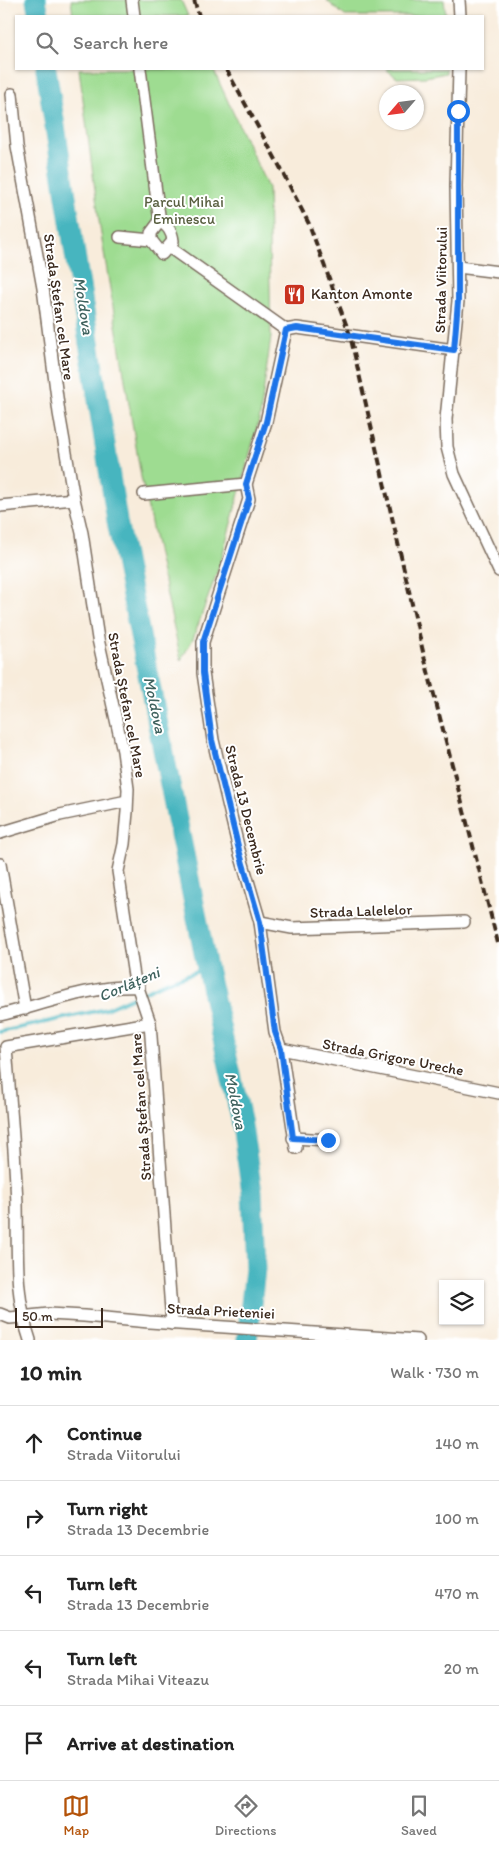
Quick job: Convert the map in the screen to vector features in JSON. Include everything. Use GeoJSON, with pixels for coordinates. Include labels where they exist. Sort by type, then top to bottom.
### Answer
{"type":"FeatureCollection","features":[{"type":"Feature","properties":{"kind":"street"},"geometry":{"type":"LineString","coordinates":[[132,0],[134,15]]}},
{"type":"Feature","properties":{"kind":"street"},"geometry":{"type":"LineString","coordinates":[[120,237],[150,240],[162,254],[172,241],[172,234],[160,221],[140,70]]}},
{"type":"Feature","properties":{"kind":"street","name":"Strada Viitorului"},"geometry":{"type":"LineString","coordinates":[[459,70],[456,186],[458,267],[454,350],[446,419],[447,447],[454,474],[499,571]]}},
{"type":"Feature","properties":{"kind":"street","name":"Strada Ștefan cel Mare"},"geometry":{"type":"LineString","coordinates":[[12,94],[17,146],[43,288],[59,412],[74,499],[82,533],[98,639],[123,751],[127,801],[124,844],[118,870],[133,967],[150,1023],[172,1324]]}},
{"type":"Feature","properties":{"kind":"street"},"geometry":{"type":"LineString","coordinates":[[150,240],[151,233],[160,221]]}},
{"type":"Feature","properties":{"kind":"street"},"geometry":{"type":"LineString","coordinates":[[169,247],[286,330],[297,328],[454,350]]}},
{"type":"Feature","properties":{"kind":"street"},"geometry":{"type":"LineString","coordinates":[[458,267],[499,272]]}},
{"type":"Feature","properties":{"kind":"street","name":"Strada 13 Decembrie"},"geometry":{"type":"LineString","coordinates":[[286,330],[266,422],[246,484],[249,499],[203,642],[203,673],[212,740],[239,850],[260,922],[275,1032],[281,1049],[295,1143],[328,1140]]}},
{"type":"Feature","properties":{"kind":"street"},"geometry":{"type":"LineString","coordinates":[[144,494],[246,484]]}},
{"type":"Feature","properties":{"kind":"street"},"geometry":{"type":"LineString","coordinates":[[0,506],[74,499]]}},
{"type":"Feature","properties":{"kind":"street"},"geometry":{"type":"LineString","coordinates":[[0,833],[69,813],[127,801]]}},
{"type":"Feature","properties":{"kind":"street"},"geometry":{"type":"LineString","coordinates":[[0,864],[25,1009]]}},
{"type":"Feature","properties":{"kind":"street","name":"Strada Lalelelor"},"geometry":{"type":"LineString","coordinates":[[260,922],[292,928],[464,922]]}},
{"type":"Feature","properties":{"kind":"street"},"geometry":{"type":"LineString","coordinates":[[0,1015],[90,991],[121,987],[139,988]]}},
{"type":"Feature","properties":{"kind":"street"},"geometry":{"type":"LineString","coordinates":[[30,1340],[22,1317],[16,1246],[17,1205],[6,1047],[150,1023]]}},
{"type":"Feature","properties":{"kind":"street","name":"Strada Grigore Ureche"},"geometry":{"type":"LineString","coordinates":[[281,1049],[499,1093]]}},
{"type":"Feature","properties":{"kind":"street","name":"Strada Prieteniei"},"geometry":{"type":"LineString","coordinates":[[0,1314],[10,1318],[49,1314],[418,1340]]}},
{"type":"Feature","properties":{"kind":"green space"},"geometry":{"type":"Polygon","coordinates":[[[71,0],[181,0],[188,15],[73,15],[71,0]]]}},
{"type":"Feature","properties":{"kind":"green space"},"geometry":{"type":"Polygon","coordinates":[[[326,0],[444,0],[446,15],[344,15],[326,0]]]}},
{"type":"Feature","properties":{"kind":"green space","name":"Parcul Mihai Eminescu"},"geometry":{"type":"Polygon","coordinates":[[[79,70],[213,70],[268,188],[271,337],[260,416],[220,564],[193,639],[181,660],[141,477],[100,228],[79,70]]]}},
{"type":"Feature","properties":{"kind":"green space"},"geometry":{"type":"Polygon","coordinates":[[[387,70],[446,70],[446,73],[425,77],[397,78],[387,70]]]}},
{"type":"Feature","properties":{"kind":"waterway","name":"Moldova"},"geometry":{"type":"LineString","coordinates":[[36,0],[39,15]]}},
{"type":"Feature","properties":{"kind":"waterway","name":"Moldova"},"geometry":{"type":"LineString","coordinates":[[46,70],[117,521],[207,968],[241,1119],[252,1192],[255,1269],[247,1340]]}},
{"type":"Feature","properties":{"kind":"waterway","name":"Corlățeni"},"geometry":{"type":"LineString","coordinates":[[0,1032],[106,1009],[166,982],[207,968]]}},
{"type":"Feature","properties":{"kind":"railway"},"geometry":{"type":"LineString","coordinates":[[194,0],[199,15]]}},
{"type":"Feature","properties":{"kind":"railway"},"geometry":{"type":"LineString","coordinates":[[227,70],[309,224],[350,335],[424,656],[499,947]]}},
{"type":"Feature","properties":{"kind":"place","name":"Kanton Amonte"},"geometry":{"type":"Point","coordinates":[295,294]}},
{"type":"Feature","properties":{"kind":"route"},"geometry":{"type":"LineString","coordinates":[[328,1140],[293,1138],[281,1049],[275,1032],[260,922],[239,850],[212,740],[203,673],[203,642],[249,499],[246,484],[266,422],[286,330],[297,328],[454,350],[458,301],[456,186],[458,111]]}}]}
